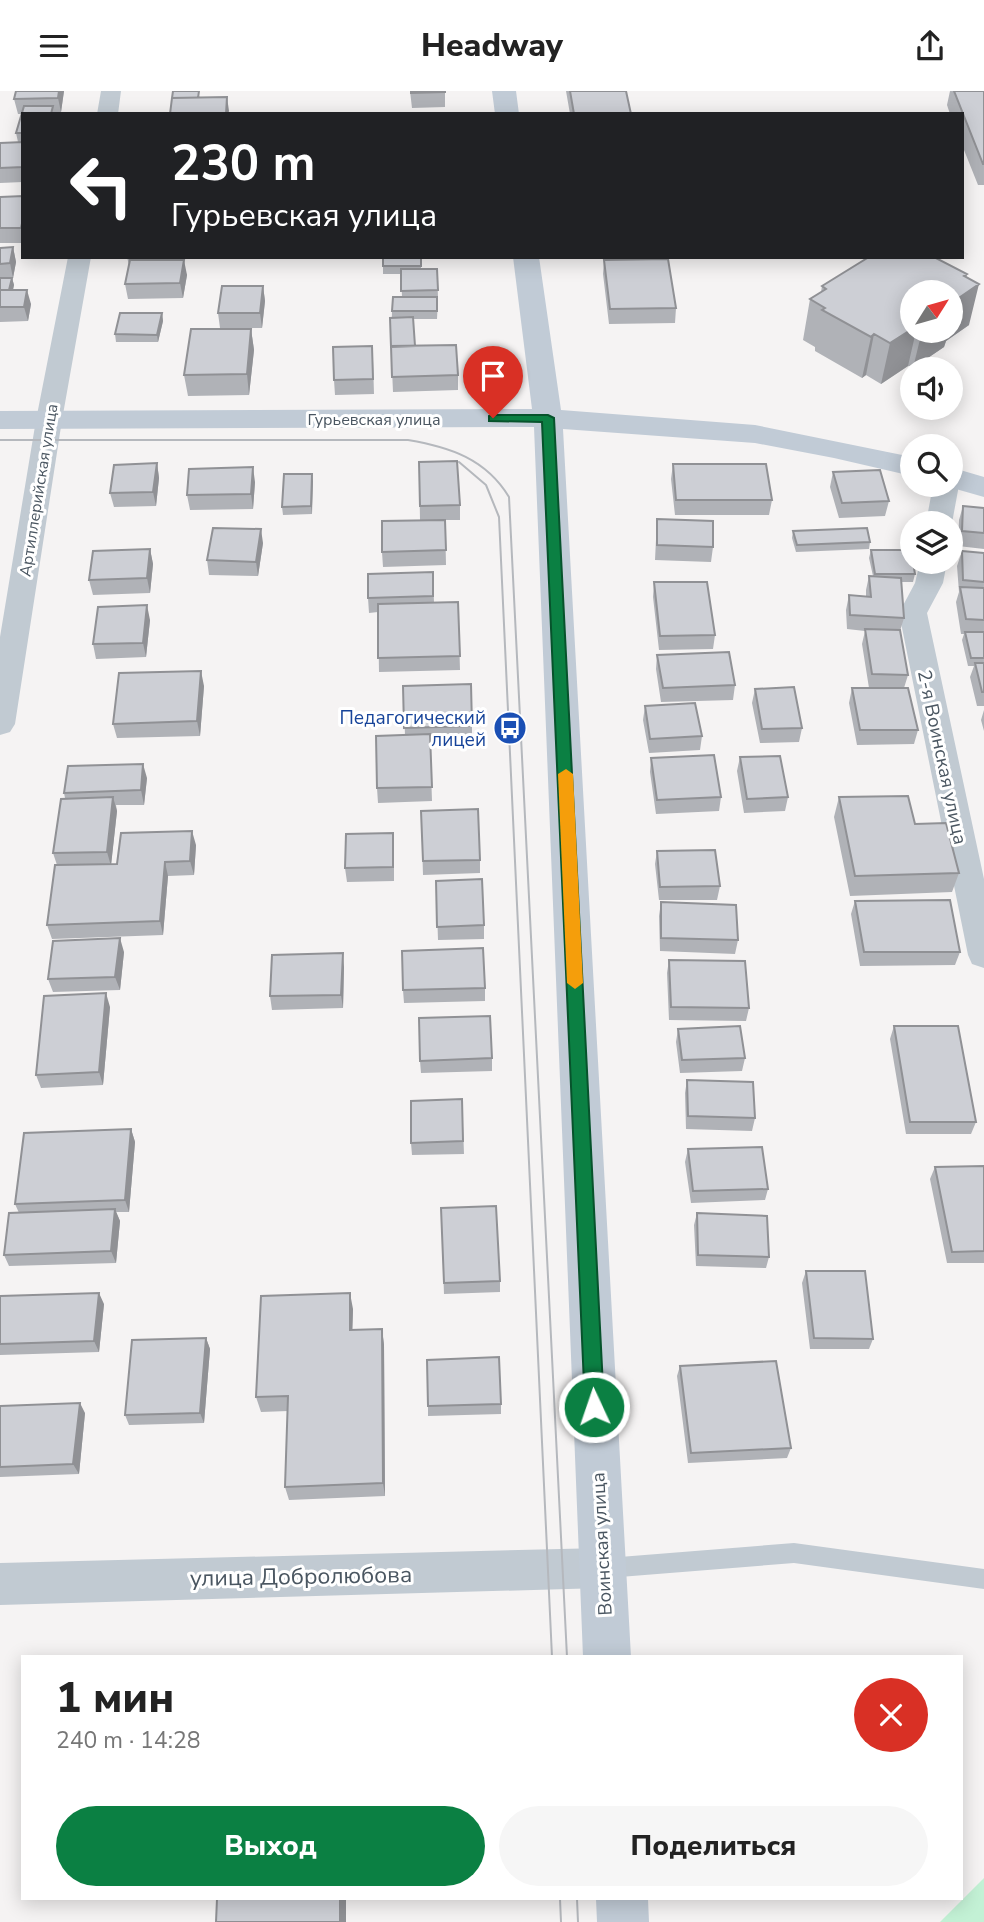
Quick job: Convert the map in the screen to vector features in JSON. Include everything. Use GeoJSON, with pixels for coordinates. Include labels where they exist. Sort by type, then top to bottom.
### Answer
{"type":"FeatureCollection","features":[{"type":"Feature","properties":{"kind":"street"},"geometry":{"type":"LineString","coordinates":[[107,112],[111,91]]}},
{"type":"Feature","properties":{"kind":"street"},"geometry":{"type":"LineString","coordinates":[[504,91],[507,112]]}},
{"type":"Feature","properties":{"kind":"street","name":"Артиллерийская улица"},"geometry":{"type":"LineString","coordinates":[[0,724],[49,420],[80,259]]}},
{"type":"Feature","properties":{"kind":"street","name":"Воинская улица"},"geometry":{"type":"LineString","coordinates":[[526,259],[548,418],[607,1655]]}},
{"type":"Feature","properties":{"kind":"street","name":"Гурьевская улица"},"geometry":{"type":"LineString","coordinates":[[0,420],[548,418],[620,426],[704,429],[784,439],[900,464]]}},
{"type":"Feature","properties":{"kind":"street"},"geometry":{"type":"LineString","coordinates":[[963,481],[984,487]]}},
{"type":"Feature","properties":{"kind":"street","name":"2-я Воинская улица"},"geometry":{"type":"LineString","coordinates":[[931,574],[929,583],[913,613],[984,955]]}},
{"type":"Feature","properties":{"kind":"street","name":"улица Добролюбова"},"geometry":{"type":"LineString","coordinates":[[0,1584],[602,1568]]}},
{"type":"Feature","properties":{"kind":"street"},"geometry":{"type":"LineString","coordinates":[[622,1900],[623,1922]]}},
{"type":"Feature","properties":{"kind":"lane"},"geometry":{"type":"LineString","coordinates":[[602,1568],[794,1553],[984,1579]]}},
{"type":"Feature","properties":{"kind":"green space"},"geometry":{"type":"Polygon","coordinates":[[[984,1878],[984,1922],[940,1922],[963,1900],[984,1878]]]}},
{"type":"Feature","properties":{"kind":"building"},"geometry":{"type":"Polygon","coordinates":[[[16,91],[59,91],[58,98],[14,99],[16,91]]]}},
{"type":"Feature","properties":{"kind":"building"},"geometry":{"type":"Polygon","coordinates":[[[173,91],[199,91],[198,98],[172,98],[173,91]]]}},
{"type":"Feature","properties":{"kind":"building"},"geometry":{"type":"Polygon","coordinates":[[[445,91],[445,92],[411,93],[445,91]]]}},
{"type":"Feature","properties":{"kind":"building"},"geometry":{"type":"Polygon","coordinates":[[[570,91],[626,91],[631,112],[574,112],[570,91]]]}},
{"type":"Feature","properties":{"kind":"building"},"geometry":{"type":"Polygon","coordinates":[[[954,91],[984,91],[984,164],[964,112],[954,91]]]}},
{"type":"Feature","properties":{"kind":"building"},"geometry":{"type":"Polygon","coordinates":[[[227,97],[226,112],[170,112],[172,98],[227,97]]]}},
{"type":"Feature","properties":{"kind":"building"},"geometry":{"type":"Polygon","coordinates":[[[24,106],[53,106],[52,112],[22,112],[24,106]]]}},
{"type":"Feature","properties":{"kind":"building"},"geometry":{"type":"Polygon","coordinates":[[[21,116],[21,133],[16,133],[21,116]]]}},
{"type":"Feature","properties":{"kind":"building"},"geometry":{"type":"Polygon","coordinates":[[[21,142],[21,167],[0,168],[0,143],[21,142]]]}},
{"type":"Feature","properties":{"kind":"building"},"geometry":{"type":"Polygon","coordinates":[[[21,196],[21,228],[0,228],[0,197],[21,196]]]}},
{"type":"Feature","properties":{"kind":"building"},"geometry":{"type":"Polygon","coordinates":[[[13,247],[10,263],[0,264],[0,248],[13,247]]]}},
{"type":"Feature","properties":{"kind":"building"},"geometry":{"type":"Polygon","coordinates":[[[383,259],[421,259],[421,266],[383,266],[383,259]]]}},
{"type":"Feature","properties":{"kind":"building"},"geometry":{"type":"Polygon","coordinates":[[[668,259],[676,308],[610,309],[604,260],[668,259]]]}},
{"type":"Feature","properties":{"kind":"building"},"geometry":{"type":"Polygon","coordinates":[[[866,259],[938,259],[967,274],[964,276],[979,284],[963,295],[963,280],[900,280],[900,337],[890,343],[874,334],[871,337],[822,310],[825,308],[810,299],[826,289],[822,286],[866,259]]]}},
{"type":"Feature","properties":{"kind":"building"},"geometry":{"type":"Polygon","coordinates":[[[130,260],[184,260],[180,283],[125,284],[130,260]]]}},
{"type":"Feature","properties":{"kind":"building"},"geometry":{"type":"Polygon","coordinates":[[[401,269],[437,269],[438,290],[401,291],[401,269]]]}},
{"type":"Feature","properties":{"kind":"building"},"geometry":{"type":"Polygon","coordinates":[[[0,278],[12,278],[9,290],[0,290],[0,278]]]}},
{"type":"Feature","properties":{"kind":"building"},"geometry":{"type":"Polygon","coordinates":[[[222,286],[263,286],[260,313],[218,313],[222,286]]]}},
{"type":"Feature","properties":{"kind":"building"},"geometry":{"type":"Polygon","coordinates":[[[0,290],[27,290],[24,307],[0,307],[0,290]]]}},
{"type":"Feature","properties":{"kind":"building"},"geometry":{"type":"Polygon","coordinates":[[[393,297],[437,297],[437,311],[392,311],[393,297]]]}},
{"type":"Feature","properties":{"kind":"building"},"geometry":{"type":"Polygon","coordinates":[[[120,313],[162,313],[157,335],[115,334],[120,313]]]}},
{"type":"Feature","properties":{"kind":"building"},"geometry":{"type":"Polygon","coordinates":[[[413,317],[415,346],[391,347],[390,318],[413,317]]]}},
{"type":"Feature","properties":{"kind":"building"},"geometry":{"type":"Polygon","coordinates":[[[191,329],[251,329],[247,374],[184,375],[191,329]]]}},
{"type":"Feature","properties":{"kind":"building"},"geometry":{"type":"Polygon","coordinates":[[[456,345],[458,375],[392,377],[391,346],[456,345]]]}},
{"type":"Feature","properties":{"kind":"building"},"geometry":{"type":"Polygon","coordinates":[[[372,346],[373,379],[334,380],[333,347],[372,346]]]}},
{"type":"Feature","properties":{"kind":"building"},"geometry":{"type":"Polygon","coordinates":[[[457,461],[460,505],[420,506],[419,462],[457,461]]]}},
{"type":"Feature","properties":{"kind":"building"},"geometry":{"type":"Polygon","coordinates":[[[157,463],[153,492],[110,493],[114,465],[157,463]]]}},
{"type":"Feature","properties":{"kind":"building"},"geometry":{"type":"Polygon","coordinates":[[[673,464],[766,464],[772,500],[676,500],[673,464]]]}},
{"type":"Feature","properties":{"kind":"building"},"geometry":{"type":"Polygon","coordinates":[[[253,467],[251,494],[187,495],[189,469],[253,467]]]}},
{"type":"Feature","properties":{"kind":"building"},"geometry":{"type":"Polygon","coordinates":[[[880,470],[889,501],[842,503],[833,472],[880,470]]]}},
{"type":"Feature","properties":{"kind":"building"},"geometry":{"type":"Polygon","coordinates":[[[284,474],[312,474],[311,506],[282,507],[284,474]]]}},
{"type":"Feature","properties":{"kind":"building"},"geometry":{"type":"Polygon","coordinates":[[[963,506],[984,508],[984,533],[963,531],[963,506]]]}},
{"type":"Feature","properties":{"kind":"building"},"geometry":{"type":"Polygon","coordinates":[[[657,519],[713,521],[713,547],[657,545],[657,519]]]}},
{"type":"Feature","properties":{"kind":"building"},"geometry":{"type":"Polygon","coordinates":[[[445,520],[446,550],[382,552],[382,521],[445,520]]]}},
{"type":"Feature","properties":{"kind":"building"},"geometry":{"type":"Polygon","coordinates":[[[213,528],[261,529],[256,562],[207,560],[213,528]]]}},
{"type":"Feature","properties":{"kind":"building"},"geometry":{"type":"Polygon","coordinates":[[[867,528],[870,542],[797,545],[793,531],[867,528]]]}},
{"type":"Feature","properties":{"kind":"building"},"geometry":{"type":"Polygon","coordinates":[[[150,549],[147,578],[89,580],[93,551],[150,549]]]}},
{"type":"Feature","properties":{"kind":"building"},"geometry":{"type":"Polygon","coordinates":[[[871,550],[900,550],[900,574],[875,574],[871,550]]]}},
{"type":"Feature","properties":{"kind":"building"},"geometry":{"type":"Polygon","coordinates":[[[963,551],[984,553],[984,582],[963,580],[963,551]]]}},
{"type":"Feature","properties":{"kind":"building"},"geometry":{"type":"Polygon","coordinates":[[[433,572],[433,596],[368,598],[368,574],[433,572]]]}},
{"type":"Feature","properties":{"kind":"building"},"geometry":{"type":"Polygon","coordinates":[[[869,576],[901,578],[904,618],[850,615],[849,595],[871,597],[869,576]]]}},
{"type":"Feature","properties":{"kind":"building"},"geometry":{"type":"Polygon","coordinates":[[[654,582],[707,582],[715,635],[660,636],[654,582]]]}},
{"type":"Feature","properties":{"kind":"building"},"geometry":{"type":"Polygon","coordinates":[[[960,587],[984,588],[984,620],[966,619],[960,587]]]}},
{"type":"Feature","properties":{"kind":"building"},"geometry":{"type":"Polygon","coordinates":[[[458,602],[460,656],[378,658],[378,604],[458,602]]]}},
{"type":"Feature","properties":{"kind":"building"},"geometry":{"type":"Polygon","coordinates":[[[147,605],[143,643],[93,644],[98,607],[147,605]]]}},
{"type":"Feature","properties":{"kind":"building"},"geometry":{"type":"Polygon","coordinates":[[[865,629],[900,630],[908,675],[872,674],[865,629]]]}},
{"type":"Feature","properties":{"kind":"building"},"geometry":{"type":"Polygon","coordinates":[[[965,632],[984,632],[984,658],[971,658],[965,632]]]}},
{"type":"Feature","properties":{"kind":"building"},"geometry":{"type":"Polygon","coordinates":[[[729,652],[735,685],[663,688],[657,655],[729,652]]]}},
{"type":"Feature","properties":{"kind":"building"},"geometry":{"type":"Polygon","coordinates":[[[975,663],[984,663],[984,692],[982,692],[975,663]]]}},
{"type":"Feature","properties":{"kind":"building"},"geometry":{"type":"Polygon","coordinates":[[[201,671],[197,721],[113,724],[119,673],[201,671]]]}},
{"type":"Feature","properties":{"kind":"building"},"geometry":{"type":"Polygon","coordinates":[[[471,684],[472,726],[404,728],[403,686],[471,684]]]}},
{"type":"Feature","properties":{"kind":"building"},"geometry":{"type":"Polygon","coordinates":[[[794,687],[802,728],[762,729],[755,689],[794,687]]]}},
{"type":"Feature","properties":{"kind":"building"},"geometry":{"type":"Polygon","coordinates":[[[852,688],[908,688],[918,730],[860,730],[852,688]]]}},
{"type":"Feature","properties":{"kind":"building"},"geometry":{"type":"Polygon","coordinates":[[[695,703],[702,736],[650,739],[645,706],[695,703]]]}},
{"type":"Feature","properties":{"kind":"building"},"geometry":{"type":"Polygon","coordinates":[[[430,734],[432,787],[377,788],[376,736],[430,734]]]}},
{"type":"Feature","properties":{"kind":"building"},"geometry":{"type":"Polygon","coordinates":[[[714,755],[721,797],[657,800],[651,758],[714,755]]]}},
{"type":"Feature","properties":{"kind":"building"},"geometry":{"type":"Polygon","coordinates":[[[780,756],[788,797],[747,799],[740,757],[780,756]]]}},
{"type":"Feature","properties":{"kind":"building"},"geometry":{"type":"Polygon","coordinates":[[[143,764],[141,790],[64,793],[68,766],[143,764]]]}},
{"type":"Feature","properties":{"kind":"building"},"geometry":{"type":"Polygon","coordinates":[[[908,796],[915,824],[946,823],[959,873],[855,876],[839,797],[908,796]]]}},
{"type":"Feature","properties":{"kind":"building"},"geometry":{"type":"Polygon","coordinates":[[[113,797],[107,852],[53,853],[61,799],[113,797]]]}},
{"type":"Feature","properties":{"kind":"building"},"geometry":{"type":"Polygon","coordinates":[[[478,809],[480,860],[423,861],[421,811],[478,809]]]}},
{"type":"Feature","properties":{"kind":"building"},"geometry":{"type":"Polygon","coordinates":[[[192,831],[190,861],[165,862],[160,921],[47,925],[55,865],[117,864],[121,833],[192,831]]]}},
{"type":"Feature","properties":{"kind":"building"},"geometry":{"type":"Polygon","coordinates":[[[393,833],[393,867],[345,868],[346,834],[393,833]]]}},
{"type":"Feature","properties":{"kind":"building"},"geometry":{"type":"Polygon","coordinates":[[[715,850],[720,886],[660,887],[657,851],[715,850]]]}},
{"type":"Feature","properties":{"kind":"building"},"geometry":{"type":"Polygon","coordinates":[[[482,879],[484,925],[437,927],[436,881],[482,879]]]}},
{"type":"Feature","properties":{"kind":"building"},"geometry":{"type":"Polygon","coordinates":[[[950,900],[960,952],[864,952],[855,901],[950,900]]]}},
{"type":"Feature","properties":{"kind":"building"},"geometry":{"type":"Polygon","coordinates":[[[661,902],[736,905],[738,940],[661,938],[661,902]]]}},
{"type":"Feature","properties":{"kind":"building"},"geometry":{"type":"Polygon","coordinates":[[[120,938],[115,977],[48,979],[53,941],[120,938]]]}},
{"type":"Feature","properties":{"kind":"building"},"geometry":{"type":"Polygon","coordinates":[[[483,948],[485,988],[403,990],[402,951],[483,948]]]}},
{"type":"Feature","properties":{"kind":"building"},"geometry":{"type":"Polygon","coordinates":[[[343,953],[341,995],[270,996],[272,955],[343,953]]]}},
{"type":"Feature","properties":{"kind":"building"},"geometry":{"type":"Polygon","coordinates":[[[669,960],[745,961],[749,1008],[671,1007],[669,960]]]}},
{"type":"Feature","properties":{"kind":"building"},"geometry":{"type":"Polygon","coordinates":[[[106,993],[99,1072],[36,1075],[44,996],[106,993]]]}},
{"type":"Feature","properties":{"kind":"building"},"geometry":{"type":"Polygon","coordinates":[[[490,1016],[492,1058],[420,1061],[419,1018],[490,1016]]]}},
{"type":"Feature","properties":{"kind":"building"},"geometry":{"type":"Polygon","coordinates":[[[740,1026],[745,1058],[682,1060],[678,1029],[740,1026]]]}},
{"type":"Feature","properties":{"kind":"building"},"geometry":{"type":"Polygon","coordinates":[[[894,1026],[958,1026],[976,1122],[910,1122],[894,1026]]]}},
{"type":"Feature","properties":{"kind":"building"},"geometry":{"type":"Polygon","coordinates":[[[687,1080],[753,1082],[755,1118],[688,1116],[687,1080]]]}},
{"type":"Feature","properties":{"kind":"building"},"geometry":{"type":"Polygon","coordinates":[[[462,1099],[463,1141],[411,1143],[411,1101],[462,1099]]]}},
{"type":"Feature","properties":{"kind":"building"},"geometry":{"type":"Polygon","coordinates":[[[131,1129],[125,1200],[15,1204],[24,1133],[131,1129]]]}},
{"type":"Feature","properties":{"kind":"building"},"geometry":{"type":"Polygon","coordinates":[[[762,1147],[768,1189],[693,1191],[688,1149],[762,1147]]]}},
{"type":"Feature","properties":{"kind":"building"},"geometry":{"type":"Polygon","coordinates":[[[984,1166],[984,1251],[952,1252],[935,1167],[984,1166]]]}},
{"type":"Feature","properties":{"kind":"building"},"geometry":{"type":"Polygon","coordinates":[[[496,1206],[500,1281],[444,1283],[441,1208],[496,1206]]]}},
{"type":"Feature","properties":{"kind":"building"},"geometry":{"type":"Polygon","coordinates":[[[115,1209],[111,1251],[4,1255],[9,1213],[115,1209]]]}},
{"type":"Feature","properties":{"kind":"building"},"geometry":{"type":"Polygon","coordinates":[[[697,1213],[767,1216],[769,1257],[698,1255],[697,1213]]]}},
{"type":"Feature","properties":{"kind":"building"},"geometry":{"type":"Polygon","coordinates":[[[806,1271],[865,1271],[873,1339],[814,1338],[806,1271]]]}},
{"type":"Feature","properties":{"kind":"building"},"geometry":{"type":"Polygon","coordinates":[[[99,1293],[94,1341],[0,1344],[0,1296],[99,1293]]]}},
{"type":"Feature","properties":{"kind":"building"},"geometry":{"type":"Polygon","coordinates":[[[350,1293],[350,1330],[382,1329],[383,1483],[285,1487],[288,1396],[256,1397],[261,1296],[350,1293]]]}},
{"type":"Feature","properties":{"kind":"building"},"geometry":{"type":"Polygon","coordinates":[[[206,1338],[200,1413],[125,1415],[132,1340],[206,1338]]]}},
{"type":"Feature","properties":{"kind":"building"},"geometry":{"type":"Polygon","coordinates":[[[499,1357],[501,1404],[428,1406],[427,1360],[499,1357]]]}},
{"type":"Feature","properties":{"kind":"building"},"geometry":{"type":"Polygon","coordinates":[[[776,1361],[791,1448],[691,1453],[680,1366],[776,1361]]]}},
{"type":"Feature","properties":{"kind":"building"},"geometry":{"type":"Polygon","coordinates":[[[80,1403],[73,1464],[0,1467],[0,1406],[80,1403]]]}},
{"type":"Feature","properties":{"kind":"building"},"geometry":{"type":"Polygon","coordinates":[[[217,1900],[340,1900],[340,1922],[216,1922],[217,1900]]]}},
{"type":"Feature","properties":{"kind":"tram line"},"geometry":{"type":"LineString","coordinates":[[0,440],[408,440],[466,457],[489,473],[509,497],[567,1655]]}},
{"type":"Feature","properties":{"kind":"tram line"},"geometry":{"type":"LineString","coordinates":[[459,462],[486,485],[499,517],[552,1655]]}},
{"type":"Feature","properties":{"kind":"tram line"},"geometry":{"type":"LineString","coordinates":[[560,1900],[561,1922]]}},
{"type":"Feature","properties":{"kind":"tram line"},"geometry":{"type":"LineString","coordinates":[[577,1900],[578,1922]]}},
{"type":"Feature","properties":{"kind":"slow traffic"},"geometry":{"type":"LineString","coordinates":[[566,774],[575,983]]}},
{"type":"Feature","properties":{"kind":"place","name":"Педагогический лицей"},"geometry":{"type":"Point","coordinates":[510,728]}},
{"type":"Feature","properties":{"kind":"route"},"geometry":{"type":"LineString","coordinates":[[493,418],[548,418],[594,1407]]}}]}
